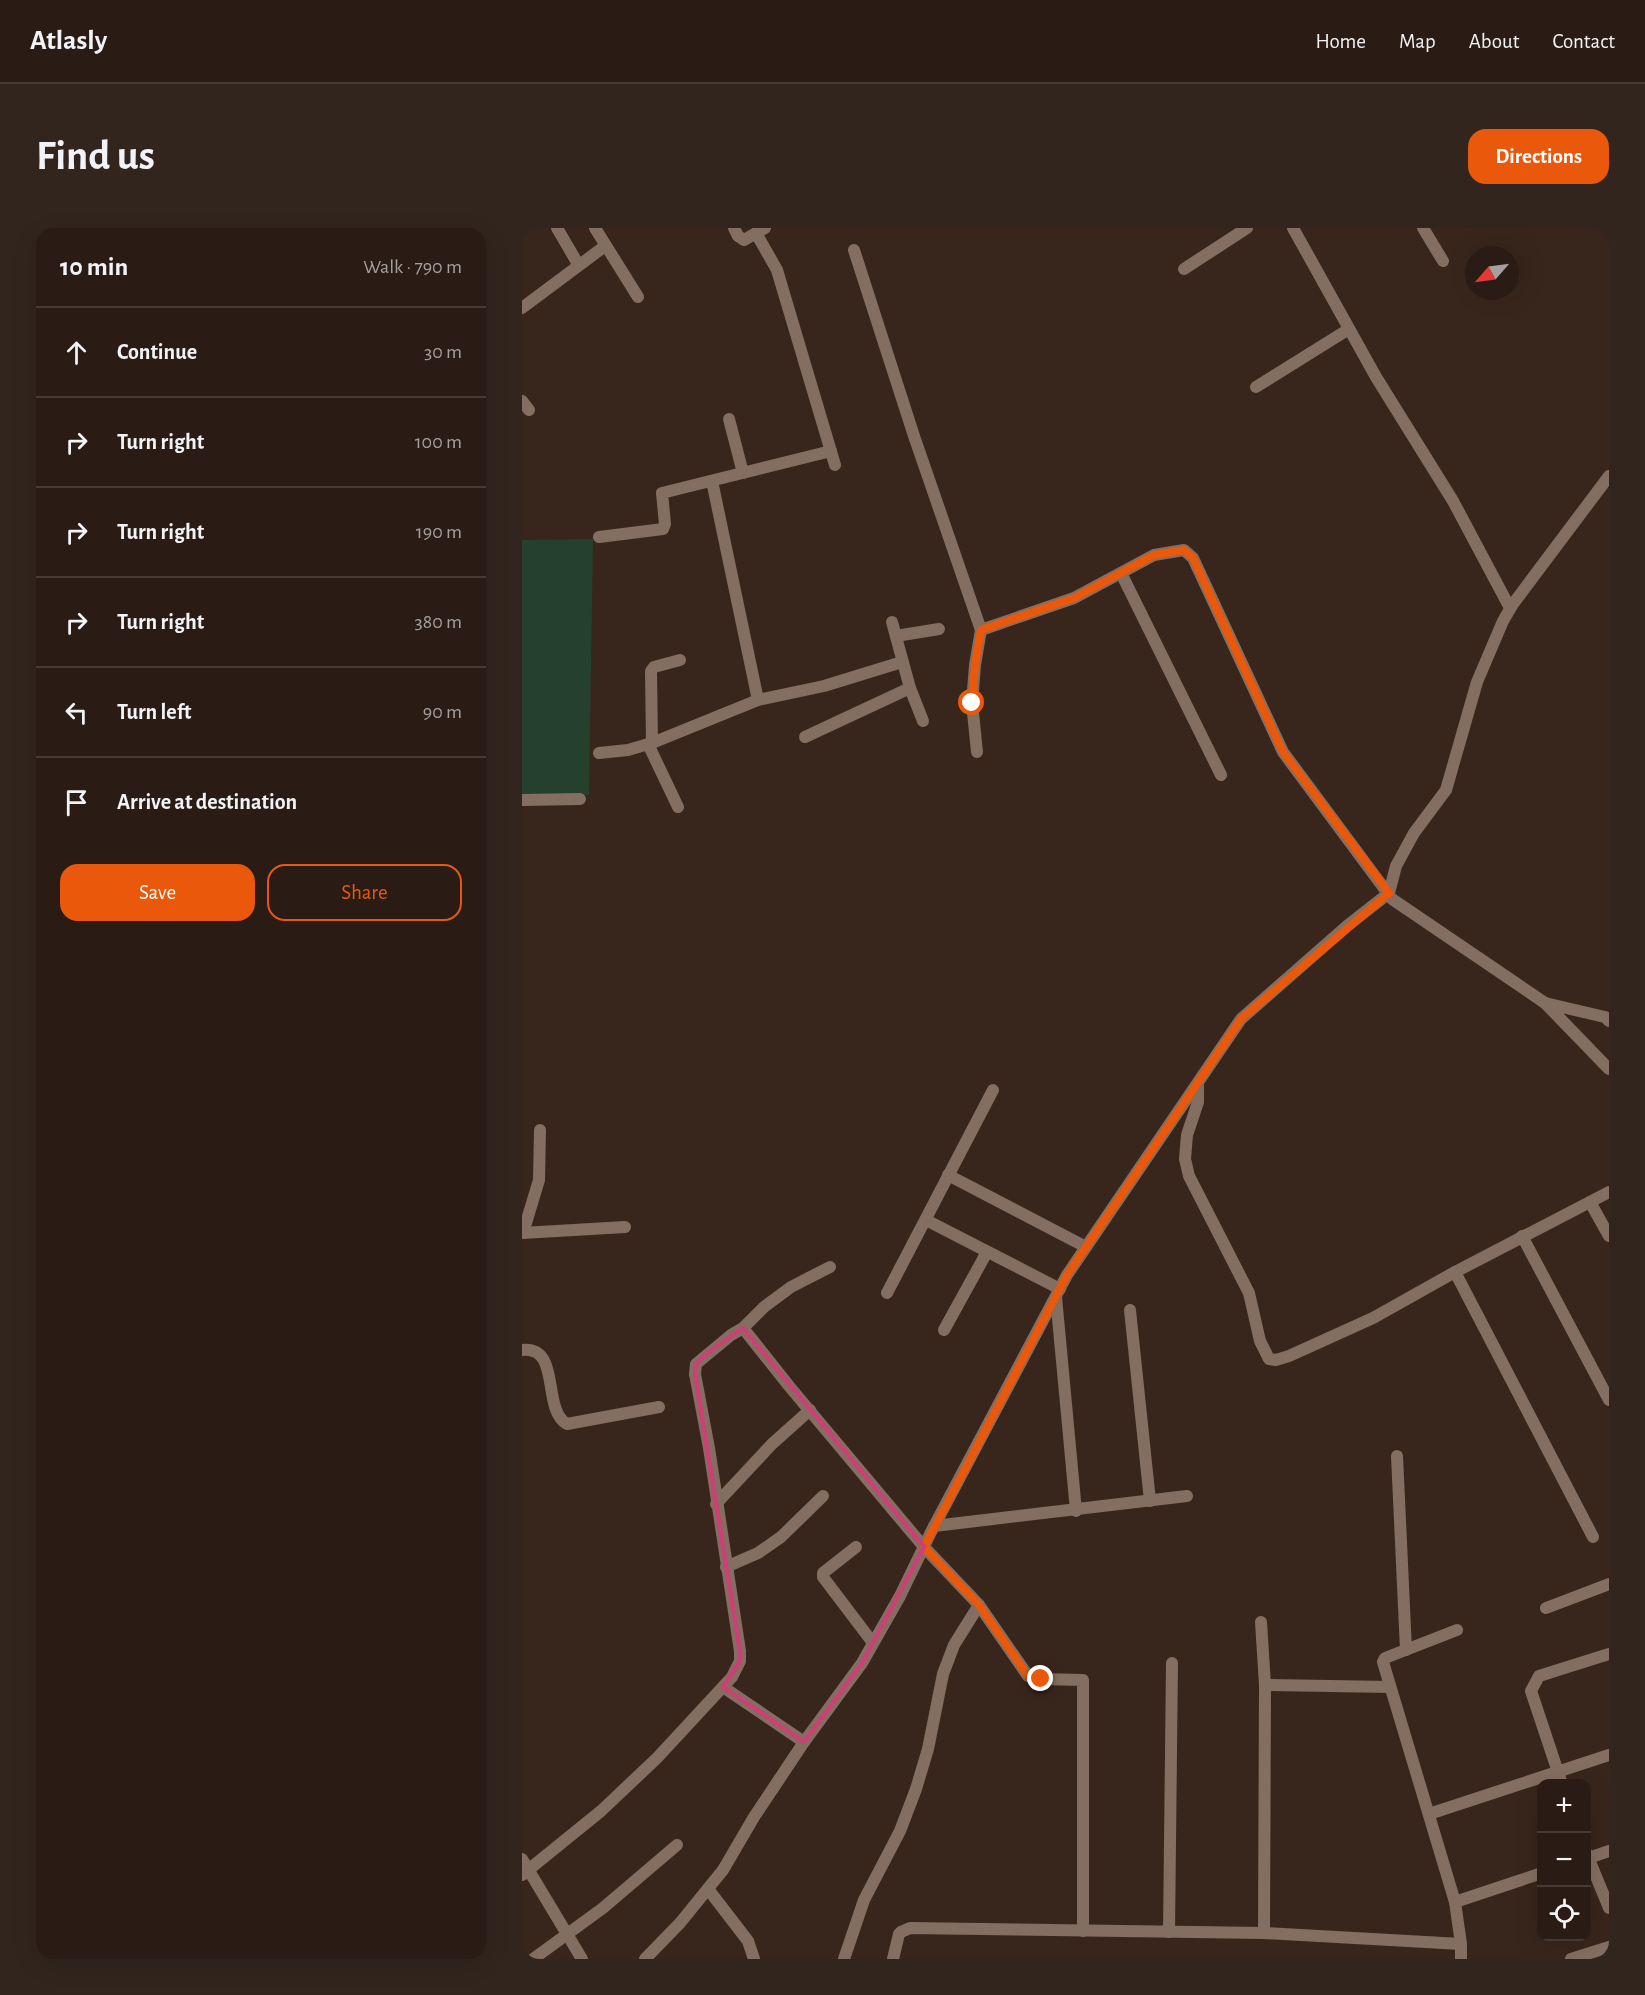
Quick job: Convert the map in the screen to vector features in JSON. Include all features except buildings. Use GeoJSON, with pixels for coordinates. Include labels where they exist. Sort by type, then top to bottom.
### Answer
{"type":"FeatureCollection","features":[{"type":"Feature","properties":{"kind":"street"},"geometry":{"type":"LineString","coordinates":[[557,228],[578,264]]}},
{"type":"Feature","properties":{"kind":"street"},"geometry":{"type":"LineString","coordinates":[[595,228],[638,297]]}},
{"type":"Feature","properties":{"kind":"street"},"geometry":{"type":"LineString","coordinates":[[734,228],[738,236],[744,240],[760,231],[777,270],[835,465]]}},
{"type":"Feature","properties":{"kind":"street"},"geometry":{"type":"LineString","coordinates":[[1184,269],[1247,228]]}},
{"type":"Feature","properties":{"kind":"street"},"geometry":{"type":"LineString","coordinates":[[1293,228],[1376,377],[1453,501],[1510,608]]}},
{"type":"Feature","properties":{"kind":"street"},"geometry":{"type":"LineString","coordinates":[[1424,228],[1443,261]]}},
{"type":"Feature","properties":{"kind":"street"},"geometry":{"type":"LineString","coordinates":[[522,308],[578,264],[606,246]]}},
{"type":"Feature","properties":{"kind":"street"},"geometry":{"type":"LineString","coordinates":[[854,250],[914,436],[981,630],[972,703],[977,752]]}},
{"type":"Feature","properties":{"kind":"street"},"geometry":{"type":"LineString","coordinates":[[1256,387],[1349,328]]}},
{"type":"Feature","properties":{"kind":"street"},"geometry":{"type":"LineString","coordinates":[[729,419],[743,473]]}},
{"type":"Feature","properties":{"kind":"street"},"geometry":{"type":"LineString","coordinates":[[599,537],[663,529],[665,524],[662,493],[831,451]]}},
{"type":"Feature","properties":{"kind":"street"},"geometry":{"type":"LineString","coordinates":[[645,1959],[680,1923],[723,1870],[754,1817],[804,1742],[862,1664],[900,1596],[934,1526],[1058,1292],[1241,1019],[1389,893],[1396,866],[1414,833],[1446,790],[1477,682],[1503,621],[1510,608],[1609,476]]}},
{"type":"Feature","properties":{"kind":"street"},"geometry":{"type":"LineString","coordinates":[[712,481],[758,700]]}},
{"type":"Feature","properties":{"kind":"street"},"geometry":{"type":"LineString","coordinates":[[981,630],[1074,598],[1154,555],[1184,550],[1193,558],[1283,752],[1392,899],[1545,1003],[1609,1069]]}},
{"type":"Feature","properties":{"kind":"street"},"geometry":{"type":"LineString","coordinates":[[1121,573],[1221,775]]}},
{"type":"Feature","properties":{"kind":"street"},"geometry":{"type":"LineString","coordinates":[[892,622],[909,688],[922,721]]}},
{"type":"Feature","properties":{"kind":"street"},"geometry":{"type":"LineString","coordinates":[[896,636],[939,629]]}},
{"type":"Feature","properties":{"kind":"street"},"geometry":{"type":"LineString","coordinates":[[678,807],[650,743],[651,671],[654,667],[680,660]]}},
{"type":"Feature","properties":{"kind":"street"},"geometry":{"type":"LineString","coordinates":[[599,753],[628,750],[758,700],[824,686],[902,662]]}},
{"type":"Feature","properties":{"kind":"street"},"geometry":{"type":"LineString","coordinates":[[805,737],[909,688]]}},
{"type":"Feature","properties":{"kind":"street"},"geometry":{"type":"LineString","coordinates":[[522,800],[580,799]]}},
{"type":"Feature","properties":{"kind":"street"},"geometry":{"type":"LineString","coordinates":[[1545,1003],[1605,1017],[1609,1021]]}},
{"type":"Feature","properties":{"kind":"street"},"geometry":{"type":"LineString","coordinates":[[1198,1083],[1198,1102],[1187,1135],[1185,1159],[1189,1176],[1249,1293],[1260,1341],[1269,1359],[1276,1360],[1289,1356],[1373,1318],[1522,1236],[1609,1192]]}},
{"type":"Feature","properties":{"kind":"street"},"geometry":{"type":"LineString","coordinates":[[887,1293],[993,1090]]}},
{"type":"Feature","properties":{"kind":"street"},"geometry":{"type":"LineString","coordinates":[[540,1130],[538,1180],[523,1233],[625,1227]]}},
{"type":"Feature","properties":{"kind":"street"},"geometry":{"type":"LineString","coordinates":[[948,1175],[1086,1247]]}},
{"type":"Feature","properties":{"kind":"street"},"geometry":{"type":"LineString","coordinates":[[1590,1202],[1609,1236]]}},
{"type":"Feature","properties":{"kind":"street"},"geometry":{"type":"LineString","coordinates":[[926,1221],[1058,1292]]}},
{"type":"Feature","properties":{"kind":"street"},"geometry":{"type":"LineString","coordinates":[[1522,1236],[1609,1400]]}},
{"type":"Feature","properties":{"kind":"street"},"geometry":{"type":"LineString","coordinates":[[944,1330],[987,1252]]}},
{"type":"Feature","properties":{"kind":"street"},"geometry":{"type":"LineString","coordinates":[[526,1873],[601,1811],[657,1758],[732,1677],[741,1661],[709,1448],[695,1374],[696,1364],[723,1341],[744,1328],[764,1307],[791,1287],[830,1268]]}},
{"type":"Feature","properties":{"kind":"street"},"geometry":{"type":"LineString","coordinates":[[1455,1272],[1593,1537]]}},
{"type":"Feature","properties":{"kind":"street"},"geometry":{"type":"LineString","coordinates":[[1058,1292],[1076,1511]]}},
{"type":"Feature","properties":{"kind":"street"},"geometry":{"type":"LineString","coordinates":[[1130,1310],[1150,1501]]}},
{"type":"Feature","properties":{"kind":"street"},"geometry":{"type":"LineString","coordinates":[[744,1328],[789,1386],[924,1547],[979,1605],[1028,1676],[1041,1679],[1083,1680],[1083,1932]]}},
{"type":"Feature","properties":{"kind":"street"},"geometry":{"type":"LineString","coordinates":[[522,1350],[531,1349],[539,1354],[546,1363],[556,1413],[567,1424],[659,1407]]}},
{"type":"Feature","properties":{"kind":"street"},"geometry":{"type":"LineString","coordinates":[[716,1504],[772,1444],[810,1410]]}},
{"type":"Feature","properties":{"kind":"street"},"geometry":{"type":"LineString","coordinates":[[1397,1456],[1406,1650]]}},
{"type":"Feature","properties":{"kind":"street"},"geometry":{"type":"LineString","coordinates":[[726,1567],[758,1553],[781,1538],[823,1496]]}},
{"type":"Feature","properties":{"kind":"street"},"geometry":{"type":"LineString","coordinates":[[934,1526],[1076,1511],[1187,1496]]}},
{"type":"Feature","properties":{"kind":"street"},"geometry":{"type":"LineString","coordinates":[[856,1547],[823,1574],[823,1577],[873,1643]]}},
{"type":"Feature","properties":{"kind":"street"},"geometry":{"type":"LineString","coordinates":[[1546,1608],[1609,1584]]}},
{"type":"Feature","properties":{"kind":"street"},"geometry":{"type":"LineString","coordinates":[[844,1959],[864,1900],[900,1831],[916,1789],[943,1674],[954,1645],[979,1605]]}},
{"type":"Feature","properties":{"kind":"street"},"geometry":{"type":"LineString","coordinates":[[1261,1622],[1265,1685],[1264,1933]]}},
{"type":"Feature","properties":{"kind":"street"},"geometry":{"type":"LineString","coordinates":[[1457,1630],[1385,1658],[1383,1662],[1455,1902],[1461,1959]]}},
{"type":"Feature","properties":{"kind":"street"},"geometry":{"type":"LineString","coordinates":[[1560,1778],[1531,1691],[1539,1676],[1609,1654]]}},
{"type":"Feature","properties":{"kind":"street"},"geometry":{"type":"LineString","coordinates":[[1169,1932],[1172,1663]]}},
{"type":"Feature","properties":{"kind":"street"},"geometry":{"type":"LineString","coordinates":[[1265,1685],[1390,1687]]}},
{"type":"Feature","properties":{"kind":"street"},"geometry":{"type":"LineString","coordinates":[[723,1687],[804,1742]]}},
{"type":"Feature","properties":{"kind":"street"},"geometry":{"type":"LineString","coordinates":[[1429,1814],[1560,1778],[1609,1755]]}},
{"type":"Feature","properties":{"kind":"street"},"geometry":{"type":"LineString","coordinates":[[533,1959],[603,1908],[677,1845]]}},
{"type":"Feature","properties":{"kind":"street"},"geometry":{"type":"LineString","coordinates":[[1591,1855],[1609,1851]]}},
{"type":"Feature","properties":{"kind":"street"},"geometry":{"type":"LineString","coordinates":[[522,1859],[526,1873],[568,1934],[582,1959]]}},
{"type":"Feature","properties":{"kind":"street"},"geometry":{"type":"LineString","coordinates":[[1591,1865],[1609,1908]]}},
{"type":"Feature","properties":{"kind":"street"},"geometry":{"type":"LineString","coordinates":[[1455,1902],[1537,1875]]}},
{"type":"Feature","properties":{"kind":"street"},"geometry":{"type":"LineString","coordinates":[[708,1889],[748,1941],[754,1959]]}},
{"type":"Feature","properties":{"kind":"street"},"geometry":{"type":"LineString","coordinates":[[892,1959],[901,1932],[910,1929],[1264,1933],[1461,1944]]}},
{"type":"Feature","properties":{"kind":"street"},"geometry":{"type":"LineString","coordinates":[[1571,1959],[1609,1947]]}},
{"type":"Feature","properties":{"kind":"highlighted area"},"geometry":{"type":"Polygon","coordinates":[[[743,1328],[924,1547],[862,1663],[804,1742],[723,1687],[740,1661],[740,1651],[695,1374],[696,1364],[707,1353],[743,1328]]]}},
{"type":"Feature","properties":{"kind":"green space"},"geometry":{"type":"Polygon","coordinates":[[[593,539],[589,795],[522,796],[522,540],[593,539]]]}},
{"type":"Feature","properties":{"kind":"route"},"geometry":{"type":"LineString","coordinates":[[972,703],[981,630],[1074,598],[1154,555],[1184,550],[1193,558],[1283,752],[1389,893],[1347,926],[1241,1019],[1067,1275],[924,1547],[979,1605],[1028,1676],[1041,1679]]}}]}
